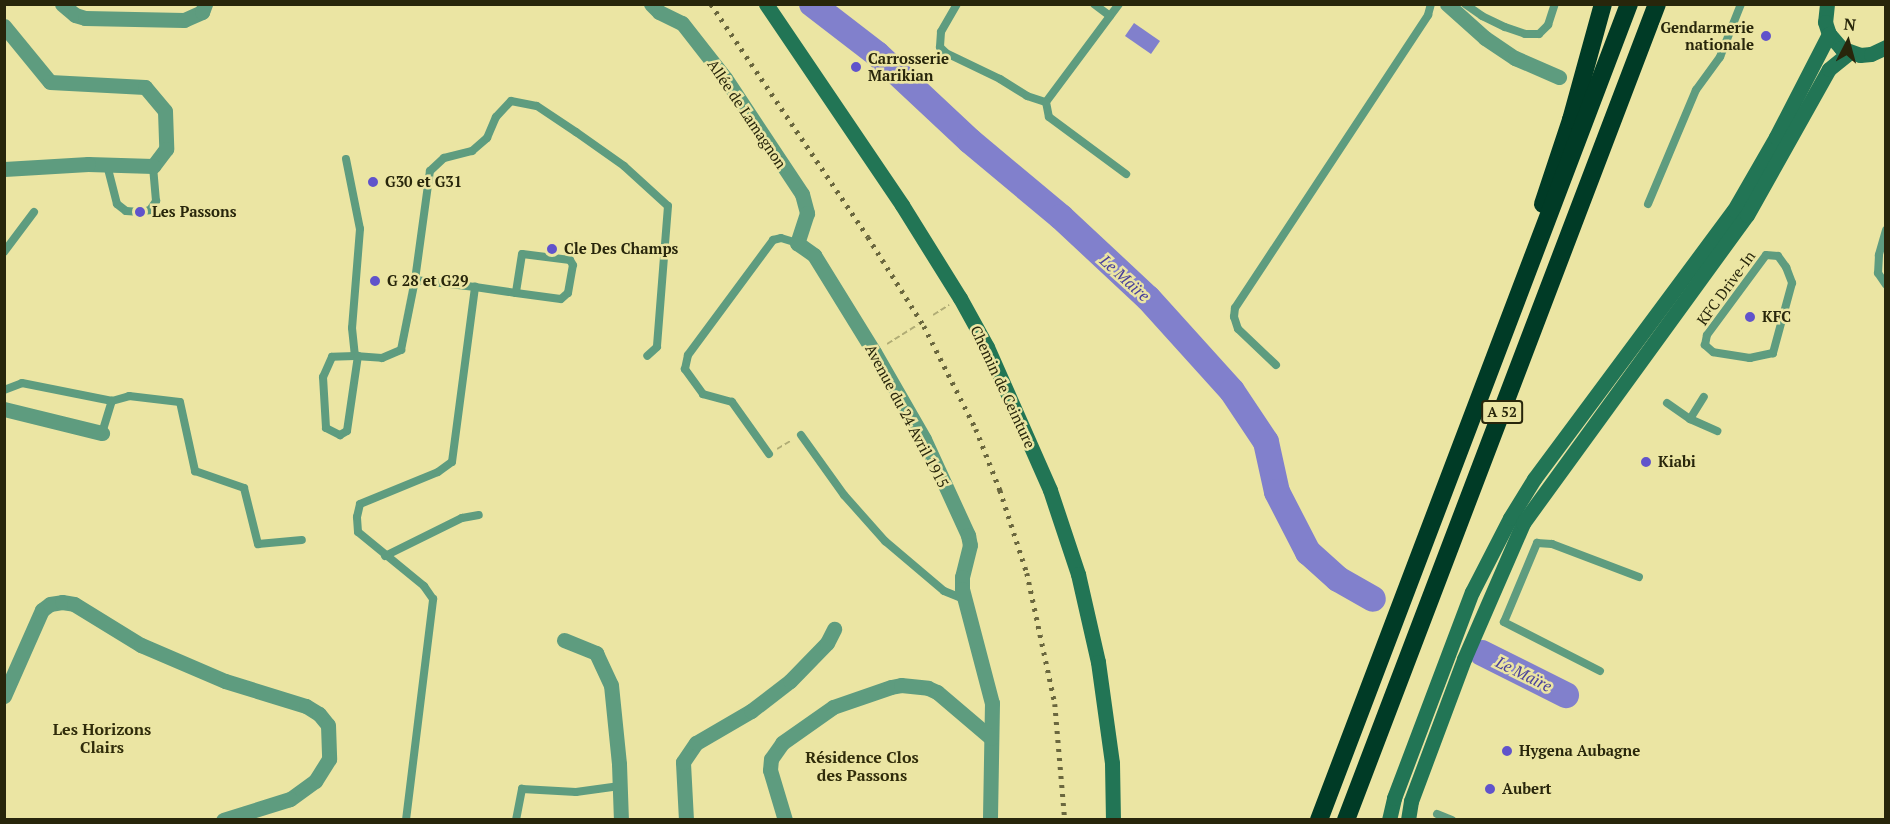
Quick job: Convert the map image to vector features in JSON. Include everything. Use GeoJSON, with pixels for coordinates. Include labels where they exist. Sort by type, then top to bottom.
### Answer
{"type":"FeatureCollection","features":[{"type":"Feature","properties":{"kind":"highway"},"geometry":{"type":"LineString","coordinates":[[1459,449],[1571,120],[1603,4]]}},
{"type":"Feature","properties":{"kind":"highway","name":"A 52"},"geometry":{"type":"LineString","coordinates":[[1319,819],[1629,4]]}},
{"type":"Feature","properties":{"kind":"highway","name":"A 52"},"geometry":{"type":"LineString","coordinates":[[1346,819],[1657,4]]}},
{"type":"Feature","properties":{"kind":"main road","name":"Chemin de Ceinture"},"geometry":{"type":"LineString","coordinates":[[766,4],[902,205],[960,298],[987,346],[1050,490],[1077,574],[1098,662],[1112,763],[1113,819]]}},
{"type":"Feature","properties":{"kind":"main road"},"geometry":{"type":"LineString","coordinates":[[1823,6],[1829,34],[1841,48],[1860,55],[1884,50]]}},
{"type":"Feature","properties":{"kind":"main road"},"geometry":{"type":"LineString","coordinates":[[1389,819],[1394,798],[1472,592],[1510,518],[1541,470],[1734,210],[1776,137],[1829,34]]}},
{"type":"Feature","properties":{"kind":"main road"},"geometry":{"type":"LineString","coordinates":[[1408,819],[1411,801],[1468,650],[1523,523],[1747,215],[1829,69],[1849,52]]}},
{"type":"Feature","properties":{"kind":"street"},"geometry":{"type":"LineString","coordinates":[[62,4],[75,15],[85,18],[184,20],[202,12],[205,4]]}},
{"type":"Feature","properties":{"kind":"street","name":"Allée de Lamagnon"},"geometry":{"type":"LineString","coordinates":[[651,4],[659,12],[682,23],[725,78],[802,194],[807,213],[797,243]]}},
{"type":"Feature","properties":{"kind":"street"},"geometry":{"type":"LineString","coordinates":[[1447,4],[1485,38],[1515,58],[1559,77]]}},
{"type":"Feature","properties":{"kind":"street"},"geometry":{"type":"LineString","coordinates":[[4,26],[50,82],[145,87],[165,111],[166,149],[153,166],[108,165],[4,169]]}},
{"type":"Feature","properties":{"kind":"street","name":"Avenue du 24 Avril 1915"},"geometry":{"type":"LineString","coordinates":[[797,243],[814,255],[874,352],[924,440],[968,535],[970,545],[962,577],[965,600],[992,703],[990,819]]}},
{"type":"Feature","properties":{"kind":"street"},"geometry":{"type":"LineString","coordinates":[[4,409],[102,433]]}},
{"type":"Feature","properties":{"kind":"street"},"geometry":{"type":"LineString","coordinates":[[4,696],[42,610],[50,604],[62,602],[74,604],[151,649],[225,681],[306,706],[319,714],[328,725],[329,759],[315,781],[290,799],[223,819]]}},
{"type":"Feature","properties":{"kind":"street"},"geometry":{"type":"LineString","coordinates":[[686,819],[683,762],[696,743],[751,711],[790,681],[827,643],[834,628]]}},
{"type":"Feature","properties":{"kind":"street"},"geometry":{"type":"LineString","coordinates":[[564,640],[596,653],[611,685],[621,819]]}},
{"type":"Feature","properties":{"kind":"street"},"geometry":{"type":"LineString","coordinates":[[785,819],[770,770],[771,759],[782,743],[833,707],[891,687],[928,688],[937,692],[991,738]]}},
{"type":"Feature","properties":{"kind":"lane"},"geometry":{"type":"LineString","coordinates":[[957,4],[941,32],[940,47],[946,53],[1000,79],[1027,96],[1046,102]]}},
{"type":"Feature","properties":{"kind":"lane"},"geometry":{"type":"LineString","coordinates":[[1094,4],[1110,16]]}},
{"type":"Feature","properties":{"kind":"lane"},"geometry":{"type":"LineString","coordinates":[[1119,4],[1046,102],[1049,117],[1126,174]]}},
{"type":"Feature","properties":{"kind":"lane"},"geometry":{"type":"LineString","coordinates":[[1276,365],[1238,329],[1234,317],[1235,308],[1428,15],[1431,4]]}},
{"type":"Feature","properties":{"kind":"lane"},"geometry":{"type":"LineString","coordinates":[[1465,4],[1482,16],[1525,34],[1539,34],[1548,25],[1555,4]]}},
{"type":"Feature","properties":{"kind":"lane"},"geometry":{"type":"LineString","coordinates":[[1648,204],[1696,90],[1720,57],[1742,4]]}},
{"type":"Feature","properties":{"kind":"lane"},"geometry":{"type":"LineString","coordinates":[[346,159],[360,229],[352,328],[356,356],[347,431],[340,435],[326,428],[322,377],[332,357],[356,356],[382,358],[401,350],[415,280],[430,171],[444,158],[472,151],[487,138],[496,117],[511,101],[537,106],[624,166],[668,207],[657,347],[647,356]]}},
{"type":"Feature","properties":{"kind":"lane"},"geometry":{"type":"LineString","coordinates":[[108,165],[117,204],[126,211],[140,212],[150,210],[156,201],[153,166]]}},
{"type":"Feature","properties":{"kind":"lane"},"geometry":{"type":"LineString","coordinates":[[4,252],[34,212]]}},
{"type":"Feature","properties":{"kind":"lane"},"geometry":{"type":"LineString","coordinates":[[1886,230],[1879,255],[1878,273],[1886,285]]}},
{"type":"Feature","properties":{"kind":"lane"},"geometry":{"type":"LineString","coordinates":[[769,454],[732,402],[703,394],[685,369],[688,355],[773,240],[781,238],[797,243]]}},
{"type":"Feature","properties":{"kind":"lane"},"geometry":{"type":"LineString","coordinates":[[415,280],[516,293],[565,297],[568,293],[573,265],[570,260],[522,254],[516,293]]}},
{"type":"Feature","properties":{"kind":"lane","name":"KFC Drive-In"},"geometry":{"type":"LineString","coordinates":[[1766,255],[1778,256],[1786,267],[1792,283],[1773,353],[1750,358],[1730,356],[1713,352],[1705,345],[1707,334],[1766,255]]}},
{"type":"Feature","properties":{"kind":"lane"},"geometry":{"type":"LineString","coordinates":[[406,819],[433,599],[424,586],[358,532],[357,517],[360,504],[438,472],[452,462],[475,287]]}},
{"type":"Feature","properties":{"kind":"lane"},"geometry":{"type":"LineString","coordinates":[[4,390],[22,383],[112,401],[129,396],[180,402],[195,471],[244,488],[258,544],[302,540]]}},
{"type":"Feature","properties":{"kind":"lane"},"geometry":{"type":"LineString","coordinates":[[1690,419],[1704,397]]}},
{"type":"Feature","properties":{"kind":"lane"},"geometry":{"type":"LineString","coordinates":[[102,433],[112,401]]}},
{"type":"Feature","properties":{"kind":"lane"},"geometry":{"type":"LineString","coordinates":[[1667,403],[1690,419],[1717,431]]}},
{"type":"Feature","properties":{"kind":"lane"},"geometry":{"type":"LineString","coordinates":[[801,435],[844,495],[885,541],[944,591],[965,600]]}},
{"type":"Feature","properties":{"kind":"lane"},"geometry":{"type":"LineString","coordinates":[[385,556],[462,518],[479,515]]}},
{"type":"Feature","properties":{"kind":"lane"},"geometry":{"type":"LineString","coordinates":[[1600,671],[1504,622],[1537,543],[1552,544],[1639,577]]}},
{"type":"Feature","properties":{"kind":"lane"},"geometry":{"type":"LineString","coordinates":[[516,819],[522,789],[576,792],[620,786]]}},
{"type":"Feature","properties":{"kind":"lane"},"geometry":{"type":"LineString","coordinates":[[1437,814],[1452,819]]}},
{"type":"Feature","properties":{"kind":"path"},"geometry":{"type":"LineString","coordinates":[[874,352],[917,325]]}},
{"type":"Feature","properties":{"kind":"path"},"geometry":{"type":"LineString","coordinates":[[769,454],[801,435]]}},
{"type":"Feature","properties":{"kind":"shaded area"},"geometry":{"type":"Polygon","coordinates":[[[1134,23],[1160,41],[1151,54],[1125,36],[1134,23]]]}},
{"type":"Feature","properties":{"kind":"waterway","name":"Le Maïre"},"geometry":{"type":"LineString","coordinates":[[812,4],[877,54],[970,141],[1061,217],[1148,298],[1232,391],[1266,442],[1277,492],[1308,552],[1338,579],[1373,599]]}},
{"type":"Feature","properties":{"kind":"waterway","name":"Le Maïre"},"geometry":{"type":"LineString","coordinates":[[1482,653],[1566,695]]}},
{"type":"Feature","properties":{"kind":"railway"},"geometry":{"type":"LineString","coordinates":[[711,4],[868,237],[924,326],[976,429],[1000,490],[1027,573],[1055,704],[1065,820]]}},
{"type":"Feature","properties":{"kind":"place","name":"Gendarmerie nationale"},"geometry":{"type":"Point","coordinates":[1766,36]}},
{"type":"Feature","properties":{"kind":"place","name":"Carrosserie Marikian"},"geometry":{"type":"Point","coordinates":[856,67]}},
{"type":"Feature","properties":{"kind":"place","name":"G30 et G31"},"geometry":{"type":"Point","coordinates":[373,182]}},
{"type":"Feature","properties":{"kind":"place","name":"Les Passons"},"geometry":{"type":"Point","coordinates":[140,212]}},
{"type":"Feature","properties":{"kind":"place","name":"Cle Des Champs"},"geometry":{"type":"Point","coordinates":[552,249]}},
{"type":"Feature","properties":{"kind":"place","name":"G 28 et G29"},"geometry":{"type":"Point","coordinates":[375,281]}},
{"type":"Feature","properties":{"kind":"place","name":"KFC"},"geometry":{"type":"Point","coordinates":[1750,317]}},
{"type":"Feature","properties":{"kind":"place","name":"Kiabi"},"geometry":{"type":"Point","coordinates":[1646,462]}},
{"type":"Feature","properties":{"kind":"place","name":"Hygena Aubagne"},"geometry":{"type":"Point","coordinates":[1507,751]}},
{"type":"Feature","properties":{"kind":"place","name":"Aubert"},"geometry":{"type":"Point","coordinates":[1490,789]}},
{"type":"Feature","properties":{"kind":"district","name":"Les Horizons Clairs"},"geometry":{"type":"Point","coordinates":[102,738]}},
{"type":"Feature","properties":{"kind":"district","name":"Résidence Clos des Passons"},"geometry":{"type":"Point","coordinates":[862,766]}}]}
